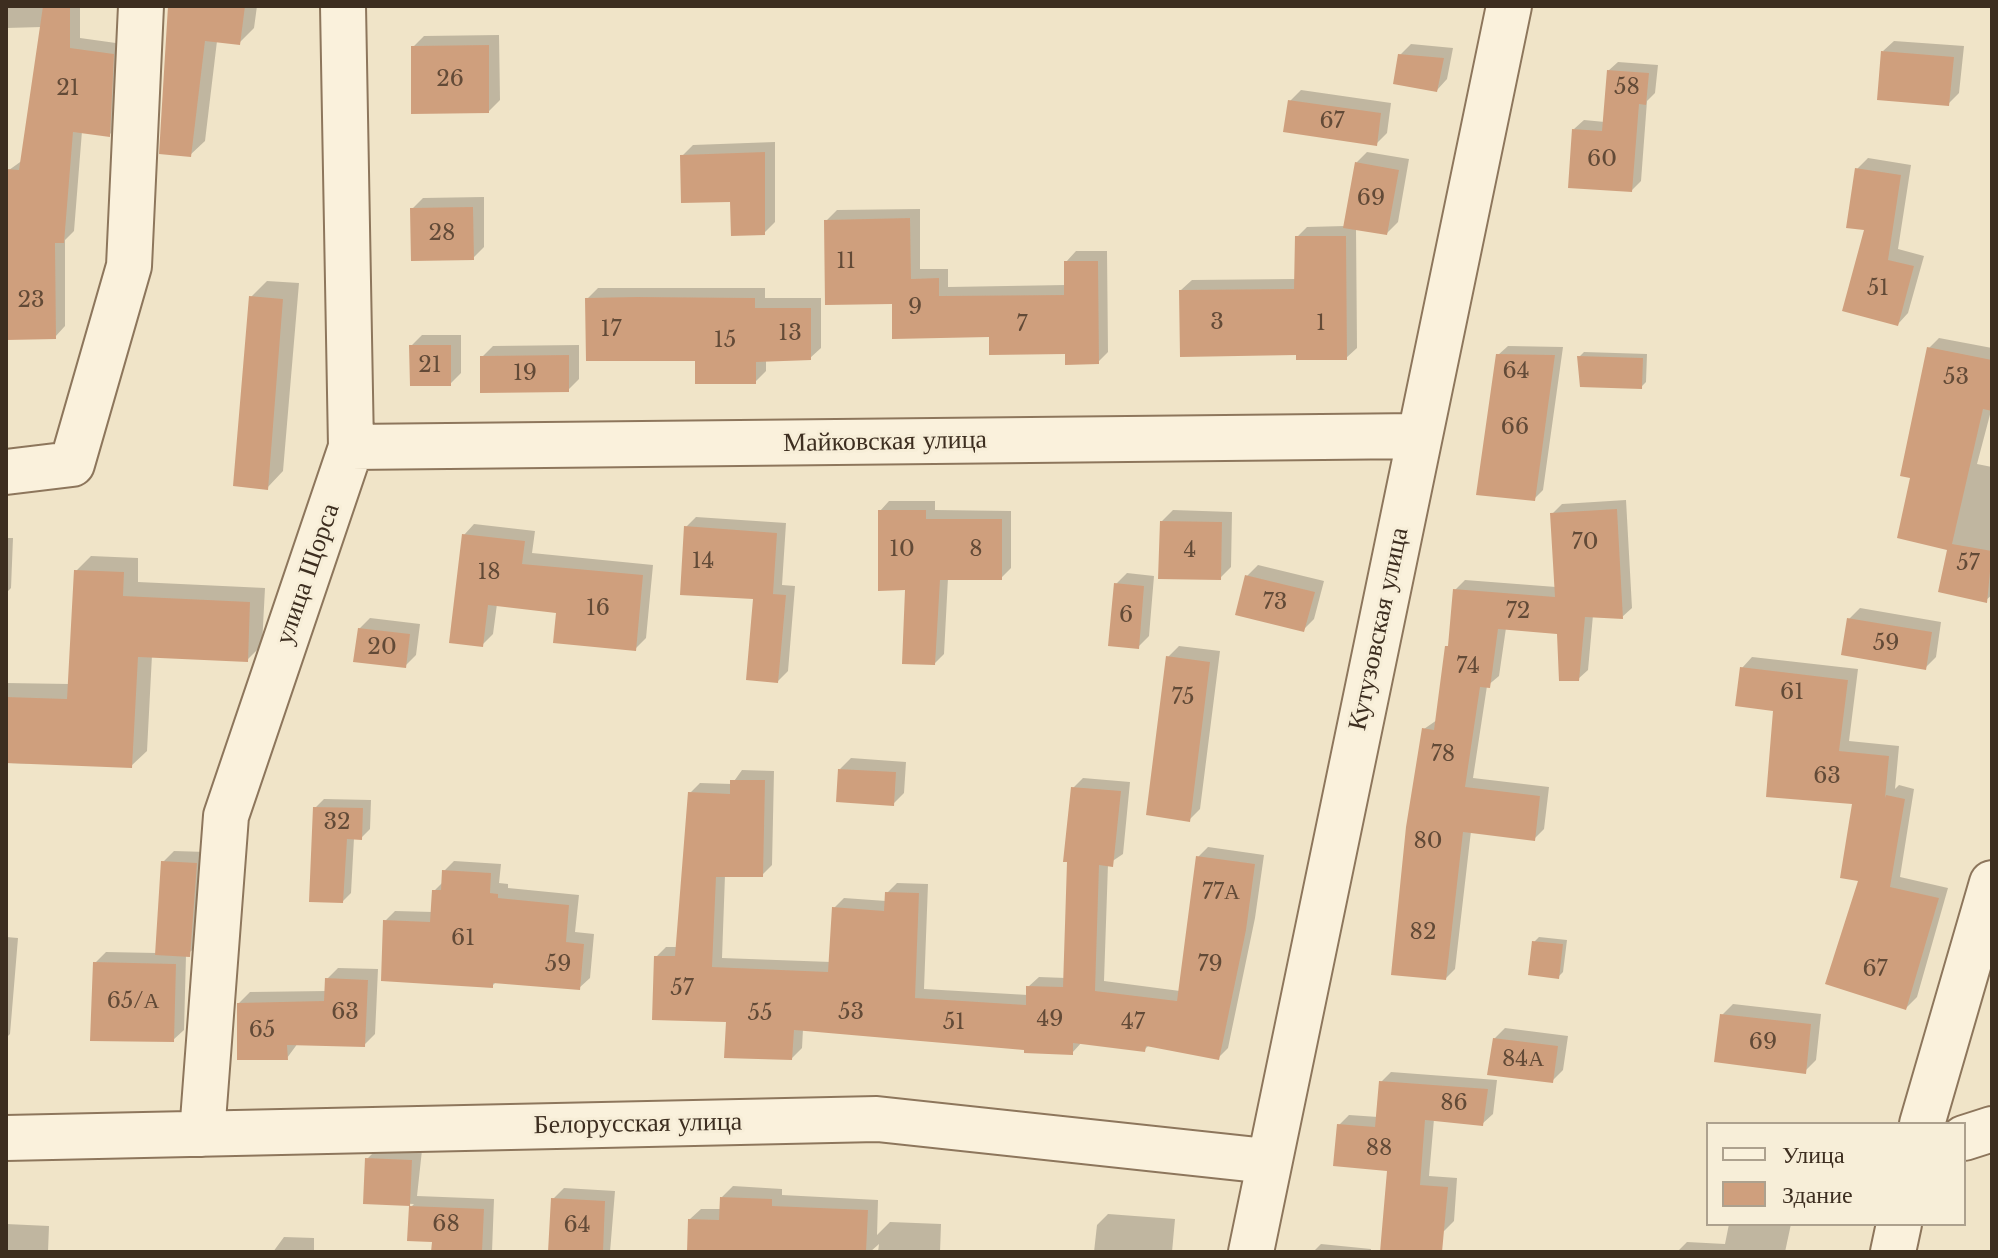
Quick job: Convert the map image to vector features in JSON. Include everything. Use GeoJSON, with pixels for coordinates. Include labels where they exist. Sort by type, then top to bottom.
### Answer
{"type":"FeatureCollection","features":[{"type":"Feature","properties":{"kind":"street"},"geometry":{"type":"LineString","coordinates":[[6,472],[72,464],[129,266],[141,6]]}},
{"type":"Feature","properties":{"kind":"street","name":"улица Щорса"},"geometry":{"type":"LineString","coordinates":[[202,1134],[226,816],[351,447],[343,6]]}},
{"type":"Feature","properties":{"kind":"street","name":"Кутузовская улица"},"geometry":{"type":"LineString","coordinates":[[1251,1252],[1267,1161],[1509,6]]}},
{"type":"Feature","properties":{"kind":"street","name":"Майковская улица"},"geometry":{"type":"LineString","coordinates":[[351,447],[1419,436]]}},
{"type":"Feature","properties":{"kind":"street"},"geometry":{"type":"LineString","coordinates":[[1923,1122],[1992,883]]}},
{"type":"Feature","properties":{"kind":"street","name":"Белорусская улица"},"geometry":{"type":"LineString","coordinates":[[6,1138],[877,1119],[1267,1161]]}},
{"type":"Feature","properties":{"kind":"street"},"geometry":{"type":"LineString","coordinates":[[1966,1137],[1992,1129]]}},
{"type":"Feature","properties":{"kind":"street"},"geometry":{"type":"LineString","coordinates":[[1893,1252],[1899,1226]]}},
{"type":"Feature","properties":{"kind":"building"},"geometry":{"type":"Polygon","coordinates":[[[43,6],[70,6],[70,48],[114,54],[110,137],[73,132],[64,243],[55,243],[56,339],[6,340],[6,169],[19,170],[43,6]]]}},
{"type":"Feature","properties":{"kind":"building"},"geometry":{"type":"Polygon","coordinates":[[[168,6],[245,6],[240,45],[205,41],[191,157],[159,154],[168,6]]]}},
{"type":"Feature","properties":{"kind":"building"},"geometry":{"type":"Polygon","coordinates":[[[489,45],[489,113],[411,114],[411,46],[489,45]]]}},
{"type":"Feature","properties":{"kind":"building"},"geometry":{"type":"Polygon","coordinates":[[[1881,51],[1954,57],[1949,106],[1877,100],[1881,51]]]}},
{"type":"Feature","properties":{"kind":"building"},"geometry":{"type":"Polygon","coordinates":[[[1398,54],[1444,58],[1437,92],[1393,84],[1398,54]]]}},
{"type":"Feature","properties":{"kind":"building"},"geometry":{"type":"Polygon","coordinates":[[[1607,70],[1649,73],[1646,105],[1639,104],[1632,192],[1568,188],[1572,129],[1602,131],[1607,70]]]}},
{"type":"Feature","properties":{"kind":"building"},"geometry":{"type":"Polygon","coordinates":[[[1288,100],[1381,113],[1377,146],[1283,132],[1288,100]]]}},
{"type":"Feature","properties":{"kind":"building"},"geometry":{"type":"Polygon","coordinates":[[[765,152],[765,235],[731,236],[730,202],[681,203],[680,155],[765,152]]]}},
{"type":"Feature","properties":{"kind":"building"},"geometry":{"type":"Polygon","coordinates":[[[1355,162],[1399,170],[1387,235],[1343,228],[1355,162]]]}},
{"type":"Feature","properties":{"kind":"building"},"geometry":{"type":"Polygon","coordinates":[[[1855,168],[1901,175],[1888,260],[1914,266],[1898,326],[1842,311],[1864,230],[1846,228],[1855,168]]]}},
{"type":"Feature","properties":{"kind":"building"},"geometry":{"type":"Polygon","coordinates":[[[473,207],[474,260],[411,261],[410,208],[473,207]]]}},
{"type":"Feature","properties":{"kind":"building"},"geometry":{"type":"Polygon","coordinates":[[[910,218],[911,279],[939,278],[939,296],[1064,295],[1064,261],[1098,261],[1099,364],[1065,365],[1065,354],[989,355],[989,337],[892,339],[892,304],[825,305],[824,220],[910,218]]]}},
{"type":"Feature","properties":{"kind":"building"},"geometry":{"type":"Polygon","coordinates":[[[1295,236],[1346,236],[1347,360],[1296,360],[1296,355],[1180,357],[1179,290],[1294,289],[1295,236]]]}},
{"type":"Feature","properties":{"kind":"building"},"geometry":{"type":"Polygon","coordinates":[[[249,296],[283,299],[268,490],[233,486],[249,296]]]}},
{"type":"Feature","properties":{"kind":"building"},"geometry":{"type":"Polygon","coordinates":[[[585,298],[755,298],[755,308],[811,308],[811,360],[756,362],[756,384],[695,384],[695,361],[586,361],[585,298]]]}},
{"type":"Feature","properties":{"kind":"building"},"geometry":{"type":"Polygon","coordinates":[[[409,345],[451,345],[451,386],[410,386],[409,345]]]}},
{"type":"Feature","properties":{"kind":"building"},"geometry":{"type":"Polygon","coordinates":[[[1927,347],[1992,360],[1992,411],[1983,409],[1952,544],[1992,551],[1987,603],[1938,592],[1947,550],[1897,538],[1910,478],[1900,476],[1927,347]]]}},
{"type":"Feature","properties":{"kind":"building"},"geometry":{"type":"Polygon","coordinates":[[[1496,354],[1555,355],[1535,501],[1476,495],[1496,354]]]}},
{"type":"Feature","properties":{"kind":"building"},"geometry":{"type":"Polygon","coordinates":[[[569,355],[569,392],[480,393],[480,356],[569,355]]]}},
{"type":"Feature","properties":{"kind":"building"},"geometry":{"type":"Polygon","coordinates":[[[1577,356],[1643,358],[1642,389],[1580,387],[1577,356]]]}},
{"type":"Feature","properties":{"kind":"building"},"geometry":{"type":"Polygon","coordinates":[[[1617,509],[1623,619],[1585,617],[1579,681],[1559,681],[1557,634],[1498,629],[1490,688],[1480,687],[1465,787],[1540,796],[1535,841],[1463,832],[1446,980],[1391,975],[1406,827],[1422,728],[1434,730],[1445,646],[1448,646],[1453,589],[1555,597],[1550,513],[1617,509]]]}},
{"type":"Feature","properties":{"kind":"building"},"geometry":{"type":"Polygon","coordinates":[[[878,510],[926,510],[926,519],[1002,519],[1002,580],[940,580],[935,665],[902,664],[905,590],[878,591],[878,510]]]}},
{"type":"Feature","properties":{"kind":"building"},"geometry":{"type":"Polygon","coordinates":[[[1160,521],[1222,522],[1221,580],[1158,579],[1160,521]]]}},
{"type":"Feature","properties":{"kind":"building"},"geometry":{"type":"Polygon","coordinates":[[[684,526],[777,533],[773,594],[786,595],[778,683],[746,680],[753,599],[680,595],[684,526]]]}},
{"type":"Feature","properties":{"kind":"building"},"geometry":{"type":"Polygon","coordinates":[[[462,534],[525,541],[522,564],[643,575],[636,651],[553,643],[556,613],[488,605],[483,647],[449,643],[462,534]]]}},
{"type":"Feature","properties":{"kind":"building"},"geometry":{"type":"Polygon","coordinates":[[[74,570],[124,572],[123,596],[250,602],[248,662],[138,657],[132,768],[6,763],[6,697],[67,699],[74,570]]]}},
{"type":"Feature","properties":{"kind":"building"},"geometry":{"type":"Polygon","coordinates":[[[1245,575],[1315,592],[1304,632],[1235,615],[1245,575]]]}},
{"type":"Feature","properties":{"kind":"building"},"geometry":{"type":"Polygon","coordinates":[[[1114,583],[1144,586],[1139,649],[1108,646],[1114,583]]]}},
{"type":"Feature","properties":{"kind":"building"},"geometry":{"type":"Polygon","coordinates":[[[1847,618],[1932,632],[1926,670],[1841,655],[1847,618]]]}},
{"type":"Feature","properties":{"kind":"building"},"geometry":{"type":"Polygon","coordinates":[[[358,628],[410,634],[406,668],[353,662],[358,628]]]}},
{"type":"Feature","properties":{"kind":"building"},"geometry":{"type":"Polygon","coordinates":[[[1166,656],[1210,662],[1190,822],[1146,815],[1166,656]]]}},
{"type":"Feature","properties":{"kind":"building"},"geometry":{"type":"Polygon","coordinates":[[[1740,667],[1848,680],[1839,751],[1889,756],[1885,798],[1886,795],[1905,799],[1890,887],[1939,898],[1906,1010],[1825,984],[1858,881],[1840,878],[1852,804],[1766,797],[1773,711],[1735,706],[1740,667]]]}},
{"type":"Feature","properties":{"kind":"building"},"geometry":{"type":"Polygon","coordinates":[[[838,769],[896,772],[894,806],[836,802],[838,769]]]}},
{"type":"Feature","properties":{"kind":"building"},"geometry":{"type":"Polygon","coordinates":[[[730,780],[765,780],[763,877],[716,877],[712,967],[828,972],[832,907],[884,911],[885,892],[919,893],[915,998],[1026,1005],[1026,986],[1063,987],[1067,862],[1063,862],[1071,787],[1121,791],[1113,867],[1099,865],[1095,991],[1177,1001],[1196,856],[1255,864],[1246,930],[1219,1060],[1146,1046],[1145,1052],[1073,1043],[1073,1055],[1024,1053],[1024,1050],[794,1030],[792,1060],[724,1058],[726,1022],[652,1020],[654,956],[675,956],[688,792],[730,794],[730,780]]]}},
{"type":"Feature","properties":{"kind":"building"},"geometry":{"type":"Polygon","coordinates":[[[313,807],[363,808],[362,840],[347,839],[343,903],[309,902],[313,807]]]}},
{"type":"Feature","properties":{"kind":"building"},"geometry":{"type":"Polygon","coordinates":[[[161,861],[197,863],[190,957],[155,955],[161,861]]]}},
{"type":"Feature","properties":{"kind":"building"},"geometry":{"type":"Polygon","coordinates":[[[442,870],[491,873],[490,893],[498,894],[498,898],[569,905],[566,942],[584,944],[580,990],[493,983],[493,988],[381,981],[383,920],[430,922],[432,890],[441,890],[442,870]]]}},
{"type":"Feature","properties":{"kind":"building"},"geometry":{"type":"Polygon","coordinates":[[[1532,941],[1563,944],[1559,979],[1528,975],[1532,941]]]}},
{"type":"Feature","properties":{"kind":"building"},"geometry":{"type":"Polygon","coordinates":[[[93,962],[176,964],[174,1042],[90,1041],[93,962]]]}},
{"type":"Feature","properties":{"kind":"building"},"geometry":{"type":"Polygon","coordinates":[[[325,978],[368,980],[365,1047],[287,1045],[288,1060],[237,1060],[237,1003],[324,1001],[325,978]]]}},
{"type":"Feature","properties":{"kind":"building"},"geometry":{"type":"Polygon","coordinates":[[[1720,1014],[1811,1024],[1806,1074],[1714,1062],[1720,1014]]]}},
{"type":"Feature","properties":{"kind":"building"},"geometry":{"type":"Polygon","coordinates":[[[1493,1038],[1558,1046],[1553,1083],[1487,1075],[1493,1038]]]}},
{"type":"Feature","properties":{"kind":"building"},"geometry":{"type":"Polygon","coordinates":[[[1379,1081],[1488,1089],[1483,1126],[1425,1120],[1420,1185],[1448,1187],[1442,1252],[1380,1252],[1387,1171],[1333,1166],[1337,1124],[1375,1127],[1379,1081]]]}},
{"type":"Feature","properties":{"kind":"building"},"geometry":{"type":"Polygon","coordinates":[[[365,1158],[412,1160],[410,1206],[363,1204],[365,1158]]]}},
{"type":"Feature","properties":{"kind":"building"},"geometry":{"type":"Polygon","coordinates":[[[720,1197],[772,1199],[772,1206],[868,1210],[866,1252],[687,1252],[688,1219],[719,1220],[720,1197]]]}},
{"type":"Feature","properties":{"kind":"building"},"geometry":{"type":"Polygon","coordinates":[[[551,1198],[605,1201],[603,1252],[548,1252],[551,1198]]]}},
{"type":"Feature","properties":{"kind":"building"},"geometry":{"type":"Polygon","coordinates":[[[409,1206],[484,1209],[482,1252],[431,1252],[432,1242],[407,1241],[409,1206]]]}}]}
